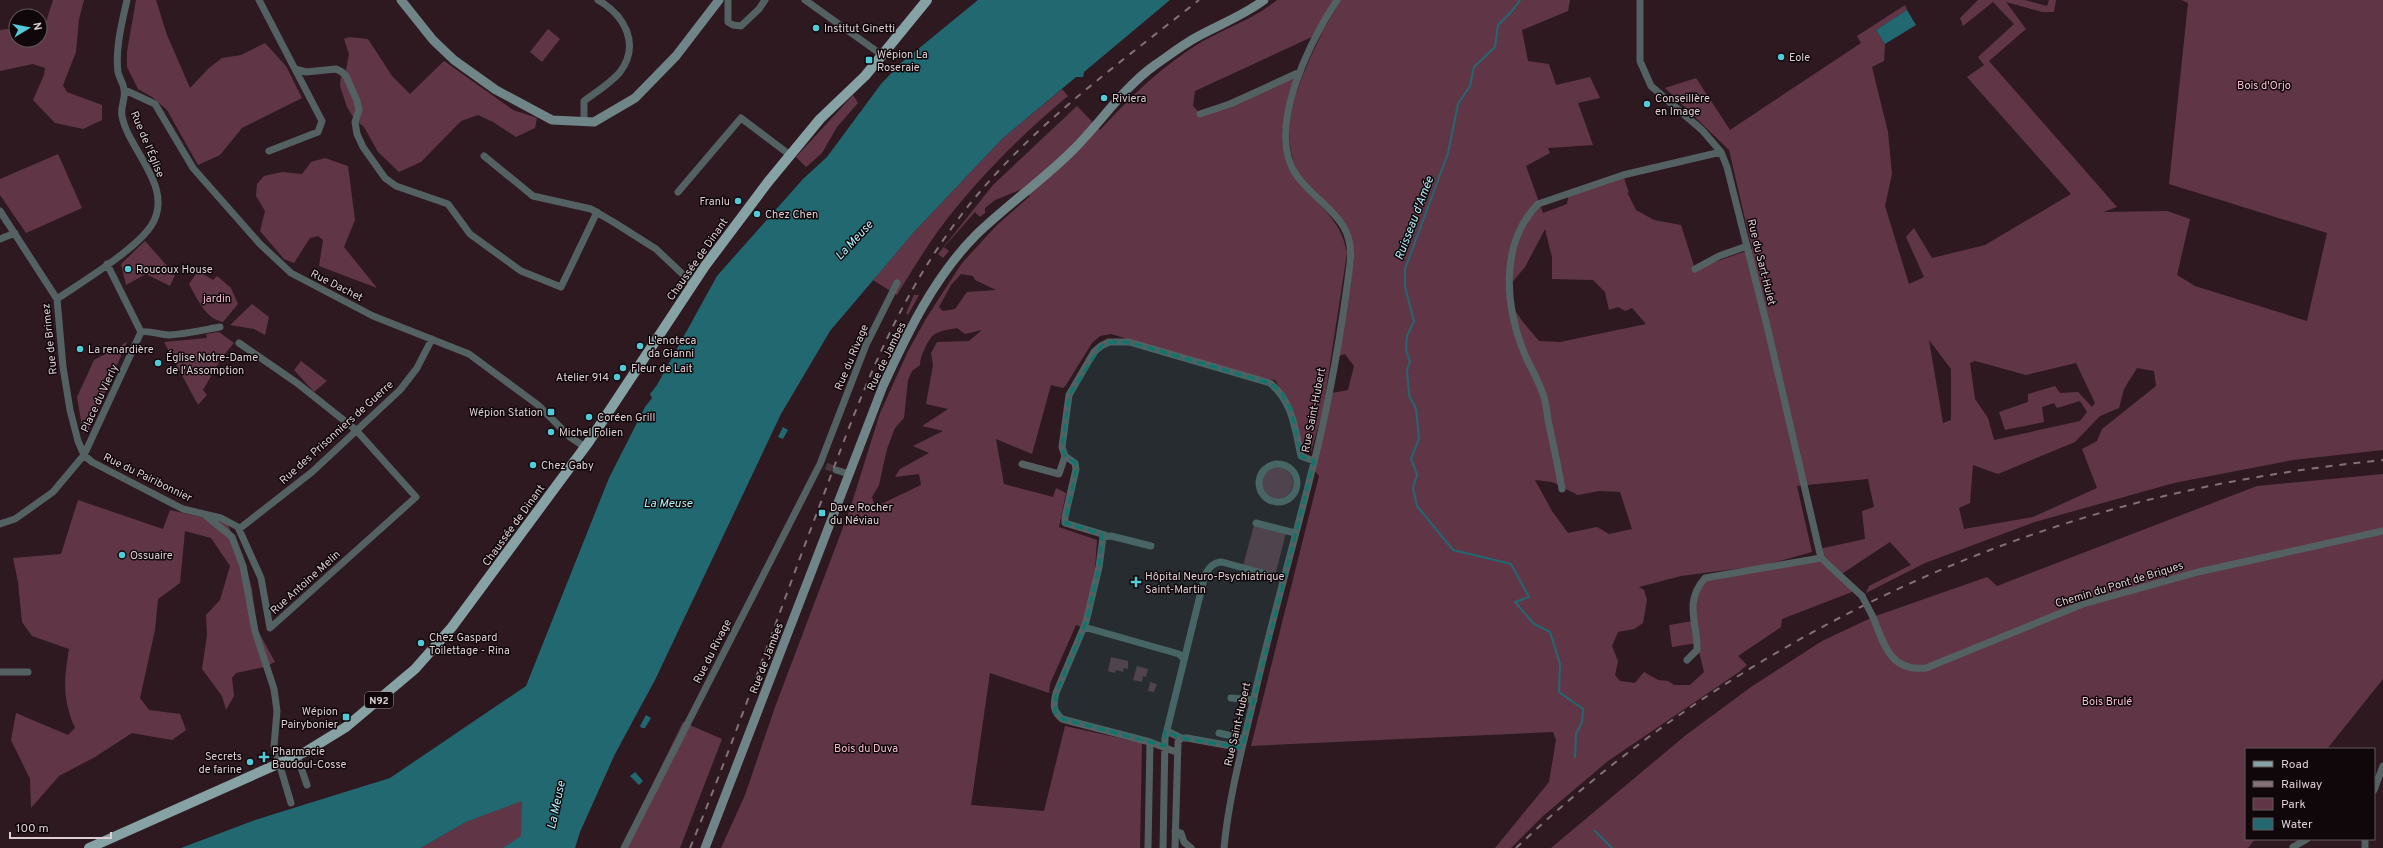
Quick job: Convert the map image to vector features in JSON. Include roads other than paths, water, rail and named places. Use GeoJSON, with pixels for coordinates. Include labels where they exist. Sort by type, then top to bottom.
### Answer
{"type":"FeatureCollection","features":[{"type":"Feature","properties":{"kind":"main road"},"geometry":{"type":"LineString","coordinates":[[401,0],[433,40],[454,60],[496,90],[552,120],[594,122],[634,98],[676,56],[719,0]]}},
{"type":"Feature","properties":{"kind":"main road","name":"Chaussée de Dinant"},"geometry":{"type":"LineString","coordinates":[[89,848],[297,756],[346,727],[415,669],[452,627],[585,447],[693,284],[790,155],[820,119],[865,76],[927,0]]}},
{"type":"Feature","properties":{"kind":"main road","name":"Rue de Jambes"},"geometry":{"type":"LineString","coordinates":[[705,848],[849,474],[897,357],[931,295],[964,249],[989,224],[1074,150],[1130,87],[1153,66],[1195,38],[1264,0]]}},
{"type":"Feature","properties":{"kind":"street"},"geometry":{"type":"LineString","coordinates":[[125,90],[118,73],[119,51],[127,0]]}},
{"type":"Feature","properties":{"kind":"street"},"geometry":{"type":"LineString","coordinates":[[259,0],[322,121],[318,132],[268,151]]}},
{"type":"Feature","properties":{"kind":"street"},"geometry":{"type":"LineString","coordinates":[[584,121],[584,101],[620,72],[628,49],[627,33],[621,19],[613,10],[598,0]]}},
{"type":"Feature","properties":{"kind":"street"},"geometry":{"type":"LineString","coordinates":[[728,0],[728,22],[733,25],[741,26],[759,9],[765,0]]}},
{"type":"Feature","properties":{"kind":"street"},"geometry":{"type":"LineString","coordinates":[[805,0],[882,55]]}},
{"type":"Feature","properties":{"kind":"street","name":"Rue Saint-Hubert"},"geometry":{"type":"LineString","coordinates":[[1224,848],[1226,825],[1244,739],[1283,579],[1314,461],[1336,352],[1351,246],[1342,222],[1298,176],[1289,157],[1286,138],[1287,119],[1300,72],[1319,31],[1337,0]]}},
{"type":"Feature","properties":{"kind":"street","name":"Rue du Sart-Hulet"},"geometry":{"type":"LineString","coordinates":[[1640,0],[1640,61],[1651,86],[1702,130],[1721,152],[1727,167],[1821,558]]}},
{"type":"Feature","properties":{"kind":"street"},"geometry":{"type":"LineString","coordinates":[[295,69],[306,72],[336,69],[342,72],[349,81],[357,101],[359,110],[355,122],[357,134],[363,147],[386,178],[396,186],[448,204],[470,234],[521,271],[561,286],[597,212]]}},
{"type":"Feature","properties":{"kind":"street"},"geometry":{"type":"LineString","coordinates":[[1200,114],[1230,104],[1300,72]]}},
{"type":"Feature","properties":{"kind":"street","name":"Rue de l'Église"},"geometry":{"type":"LineString","coordinates":[[57,299],[107,264],[143,236],[151,226],[156,209],[151,175],[122,117],[121,102],[125,90]]}},
{"type":"Feature","properties":{"kind":"street","name":"Rue Dachet"},"geometry":{"type":"LineString","coordinates":[[125,90],[156,104],[193,168],[260,244],[291,273],[372,316],[469,354],[538,404],[570,436],[585,447]]}},
{"type":"Feature","properties":{"kind":"street"},"geometry":{"type":"LineString","coordinates":[[678,192],[741,118],[790,155]]}},
{"type":"Feature","properties":{"kind":"street"},"geometry":{"type":"LineString","coordinates":[[1562,489],[1544,395],[1525,355],[1512,314],[1509,282],[1510,257],[1516,239],[1529,214],[1538,204],[1557,196],[1600,185],[1624,176],[1721,152]]}},
{"type":"Feature","properties":{"kind":"street"},"geometry":{"type":"LineString","coordinates":[[484,156],[533,196],[591,209],[597,212],[656,249],[693,284]]}},
{"type":"Feature","properties":{"kind":"street","name":"Rue de Brimez"},"geometry":{"type":"LineString","coordinates":[[0,211],[57,299],[64,374],[78,441],[84,455]]}},
{"type":"Feature","properties":{"kind":"street"},"geometry":{"type":"LineString","coordinates":[[0,239],[15,233]]}},
{"type":"Feature","properties":{"kind":"street"},"geometry":{"type":"LineString","coordinates":[[1695,269],[1719,256],[1747,246]]}},
{"type":"Feature","properties":{"kind":"street"},"geometry":{"type":"LineString","coordinates":[[107,264],[141,332],[147,330],[157,334],[170,335],[220,327]]}},
{"type":"Feature","properties":{"kind":"street","name":"Rue du Rivage"},"geometry":{"type":"LineString","coordinates":[[624,848],[823,465],[866,345],[897,283]]}},
{"type":"Feature","properties":{"kind":"street","name":"Place du Vierly"},"geometry":{"type":"LineString","coordinates":[[0,524],[15,519],[53,492],[84,455],[141,332]]}},
{"type":"Feature","properties":{"kind":"street","name":"Rue des Prisonniers de Guerre"},"geometry":{"type":"LineString","coordinates":[[238,528],[312,472],[400,390],[417,368],[432,339]]}},
{"type":"Feature","properties":{"kind":"street"},"geometry":{"type":"LineString","coordinates":[[1022,464],[1060,474],[1065,456],[1062,447],[1069,395],[1094,352],[1110,342],[1119,341],[1270,383],[1281,392],[1291,409],[1301,456],[1314,461]]}},
{"type":"Feature","properties":{"kind":"street"},"geometry":{"type":"LineString","coordinates":[[239,343],[297,383],[356,430]]}},
{"type":"Feature","properties":{"kind":"street","name":"Rue Antoine Melin"},"geometry":{"type":"LineString","coordinates":[[238,528],[262,578],[270,628],[314,586],[416,497],[356,430]]}},
{"type":"Feature","properties":{"kind":"street","name":"Rue du Pairibonnier"},"geometry":{"type":"LineString","coordinates":[[84,455],[92,462],[183,509],[221,518],[238,528]]}},
{"type":"Feature","properties":{"kind":"street"},"geometry":{"type":"LineString","coordinates":[[1065,456],[1072,458],[1076,469],[1065,523],[1105,535],[1151,546]]}},
{"type":"Feature","properties":{"kind":"street"},"geometry":{"type":"LineString","coordinates":[[1273,465],[1285,466],[1295,474],[1297,487],[1291,498],[1286,501],[1273,502],[1263,495],[1259,484],[1260,478],[1267,468],[1273,465]]}},
{"type":"Feature","properties":{"kind":"street"},"geometry":{"type":"LineString","coordinates":[[836,470],[849,474]]}},
{"type":"Feature","properties":{"kind":"street"},"geometry":{"type":"LineString","coordinates":[[1297,487],[1307,490]]}},
{"type":"Feature","properties":{"kind":"street","name":"Rue du Pairibonnier"},"geometry":{"type":"LineString","coordinates":[[204,514],[232,537],[243,566],[255,631],[274,689],[277,711],[274,746],[291,803]]}},
{"type":"Feature","properties":{"kind":"street"},"geometry":{"type":"LineString","coordinates":[[1256,523],[1295,533]]}},
{"type":"Feature","properties":{"kind":"street","name":"Chemin du Pont de Briques"},"geometry":{"type":"LineString","coordinates":[[1821,558],[1862,596],[1888,652],[1895,661],[1911,668],[1926,668],[2083,604],[2198,572],[2383,531]]}},
{"type":"Feature","properties":{"kind":"street"},"geometry":{"type":"LineString","coordinates":[[1105,535],[1102,540],[1099,567],[1084,627],[1056,693],[1053,704],[1055,713],[1062,719],[1165,746],[1176,752]]}},
{"type":"Feature","properties":{"kind":"street"},"geometry":{"type":"LineString","coordinates":[[1687,660],[1697,650],[1691,615],[1699,588],[1706,578],[1821,558]]}},
{"type":"Feature","properties":{"kind":"street"},"geometry":{"type":"LineString","coordinates":[[1163,848],[1165,746],[1167,731],[1205,575],[1217,562],[1222,562],[1283,579]]}},
{"type":"Feature","properties":{"kind":"street"},"geometry":{"type":"LineString","coordinates":[[1084,627],[1179,654],[1184,659]]}},
{"type":"Feature","properties":{"kind":"street"},"geometry":{"type":"LineString","coordinates":[[0,672],[28,672]]}},
{"type":"Feature","properties":{"kind":"street"},"geometry":{"type":"LineString","coordinates":[[1231,698],[1254,700]]}},
{"type":"Feature","properties":{"kind":"street"},"geometry":{"type":"LineString","coordinates":[[1167,731],[1181,738],[1242,748]]}},
{"type":"Feature","properties":{"kind":"street"},"geometry":{"type":"LineString","coordinates":[[1219,733],[1244,739]]}},
{"type":"Feature","properties":{"kind":"street"},"geometry":{"type":"LineString","coordinates":[[1175,848],[1176,752],[1178,742],[1181,738]]}},
{"type":"Feature","properties":{"kind":"street"},"geometry":{"type":"LineString","coordinates":[[1148,848],[1150,742]]}},
{"type":"Feature","properties":{"kind":"street"},"geometry":{"type":"LineString","coordinates":[[297,756],[307,785]]}},
{"type":"Feature","properties":{"kind":"street"},"geometry":{"type":"LineString","coordinates":[[2375,787],[2383,766]]}},
{"type":"Feature","properties":{"kind":"street"},"geometry":{"type":"LineString","coordinates":[[1175,831],[1181,833],[1184,842],[1190,848]]}},
{"type":"Feature","properties":{"kind":"street"},"geometry":{"type":"LineString","coordinates":[[2293,847],[2305,840]]}},
{"type":"Feature","properties":{"kind":"water","name":"La Meuse"},"geometry":{"type":"Polygon","coordinates":[[[978,0],[1170,0],[1084,72],[1083,77],[1076,77],[1002,139],[914,232],[830,331],[781,414],[655,680],[615,754],[580,832],[575,848],[503,848],[521,836],[522,801],[466,822],[421,848],[181,848],[255,820],[390,778],[526,686],[609,478],[645,407],[652,398],[650,394],[657,385],[717,276],[803,179],[827,157],[881,84],[901,63],[978,0]]]}},
{"type":"Feature","properties":{"kind":"water"},"geometry":{"type":"Polygon","coordinates":[[[1907,10],[1916,25],[1885,44],[1876,30],[1907,10]]]}},
{"type":"Feature","properties":{"kind":"water"},"geometry":{"type":"Polygon","coordinates":[[[783,427],[788,430],[783,439],[778,437],[783,427]]]}},
{"type":"Feature","properties":{"kind":"water"},"geometry":{"type":"Polygon","coordinates":[[[646,715],[651,718],[645,728],[642,728],[640,726],[646,715]]]}},
{"type":"Feature","properties":{"kind":"water"},"geometry":{"type":"Polygon","coordinates":[[[635,772],[643,781],[639,785],[630,776],[635,772]]]}},
{"type":"Feature","properties":{"kind":"waterway","name":"Ruisseau d'Amée"},"geometry":{"type":"LineString","coordinates":[[1520,0],[1512,11],[1498,25],[1495,47],[1474,67],[1470,86],[1458,104],[1448,153],[1405,269],[1405,287],[1414,321],[1407,336],[1406,350],[1410,362],[1407,370],[1409,395],[1416,409],[1419,439],[1411,458],[1417,475],[1413,488],[1417,506],[1453,550],[1511,564],[1529,597],[1515,602],[1534,624],[1550,632],[1560,664],[1559,692],[1583,709],[1582,722],[1576,734],[1575,757]]}},
{"type":"Feature","properties":{"kind":"waterway","name":"Ruisseau d'Amée"},"geometry":{"type":"LineString","coordinates":[[1595,831],[1612,848]]}},
{"type":"Feature","properties":{"kind":"tunnel"},"geometry":{"type":"LineString","coordinates":[[826,466],[836,470]]}},
{"type":"Feature","properties":{"kind":"railway"},"geometry":{"type":"LineString","coordinates":[[690,848],[863,394],[896,320],[937,249],[962,214],[987,183],[1044,126],[1105,74],[1199,0]]}},
{"type":"Feature","properties":{"kind":"railway"},"geometry":{"type":"LineString","coordinates":[[1516,848],[1582,790],[1651,735],[1724,685],[1800,640],[1878,599],[1958,563],[2041,532],[2125,506],[2189,490],[2286,472],[2383,460]]}},
{"type":"Feature","properties":{"kind":"place","name":"Institut Ginetti"},"geometry":{"type":"Point","coordinates":[816,28]}},
{"type":"Feature","properties":{"kind":"place","name":"Eole"},"geometry":{"type":"Point","coordinates":[1781,57]}},
{"type":"Feature","properties":{"kind":"place","name":"Wépion La Roseraie"},"geometry":{"type":"Point","coordinates":[869,60]}},
{"type":"Feature","properties":{"kind":"place","name":"Riviera"},"geometry":{"type":"Point","coordinates":[1104,98]}},
{"type":"Feature","properties":{"kind":"place","name":"Conseillère en Image"},"geometry":{"type":"Point","coordinates":[1647,104]}},
{"type":"Feature","properties":{"kind":"place","name":"Franlu"},"geometry":{"type":"Point","coordinates":[738,201]}},
{"type":"Feature","properties":{"kind":"place","name":"Chez Chen"},"geometry":{"type":"Point","coordinates":[757,214]}},
{"type":"Feature","properties":{"kind":"place","name":"Roucoux House"},"geometry":{"type":"Point","coordinates":[128,269]}},
{"type":"Feature","properties":{"kind":"place","name":"L'enoteca da Gianni"},"geometry":{"type":"Point","coordinates":[640,346]}},
{"type":"Feature","properties":{"kind":"place","name":"La renardière"},"geometry":{"type":"Point","coordinates":[80,349]}},
{"type":"Feature","properties":{"kind":"place","name":"Église Notre-Dame de l'Assomption"},"geometry":{"type":"Point","coordinates":[158,363]}},
{"type":"Feature","properties":{"kind":"place","name":"Fleur de Lait"},"geometry":{"type":"Point","coordinates":[623,368]}},
{"type":"Feature","properties":{"kind":"place","name":"Atelier 914"},"geometry":{"type":"Point","coordinates":[617,377]}},
{"type":"Feature","properties":{"kind":"place","name":"Wépion Station"},"geometry":{"type":"Point","coordinates":[551,412]}},
{"type":"Feature","properties":{"kind":"place","name":"Coréen Grill"},"geometry":{"type":"Point","coordinates":[589,417]}},
{"type":"Feature","properties":{"kind":"place","name":"Michel Folien"},"geometry":{"type":"Point","coordinates":[551,432]}},
{"type":"Feature","properties":{"kind":"place","name":"Chez Gaby"},"geometry":{"type":"Point","coordinates":[533,465]}},
{"type":"Feature","properties":{"kind":"place","name":"Dave Rocher du Néviau"},"geometry":{"type":"Point","coordinates":[822,513]}},
{"type":"Feature","properties":{"kind":"place","name":"Ossuaire"},"geometry":{"type":"Point","coordinates":[122,555]}},
{"type":"Feature","properties":{"kind":"place","name":"Hôpital Neuro-Psychiatrique Saint-Martin"},"geometry":{"type":"Point","coordinates":[1136,582]}},
{"type":"Feature","properties":{"kind":"place","name":"Chez Gaspard Toilettage - Rina"},"geometry":{"type":"Point","coordinates":[421,643]}},
{"type":"Feature","properties":{"kind":"place","name":"Wépion Pairybonier"},"geometry":{"type":"Point","coordinates":[346,717]}},
{"type":"Feature","properties":{"kind":"place","name":"Pharmacie Baudoul-Cosse"},"geometry":{"type":"Point","coordinates":[264,757]}},
{"type":"Feature","properties":{"kind":"place","name":"Secrets de farine"},"geometry":{"type":"Point","coordinates":[250,762]}},
{"type":"Feature","properties":{"kind":"park label","name":"Bois d'Orjo"},"geometry":{"type":"Point","coordinates":[2264,85]}},
{"type":"Feature","properties":{"kind":"park label","name":"jardin"},"geometry":{"type":"Point","coordinates":[217,298]}},
{"type":"Feature","properties":{"kind":"park label","name":"Bois Brulé"},"geometry":{"type":"Point","coordinates":[2107,701]}},
{"type":"Feature","properties":{"kind":"park label","name":"Bois du Duva"},"geometry":{"type":"Point","coordinates":[866,748]}}]}
